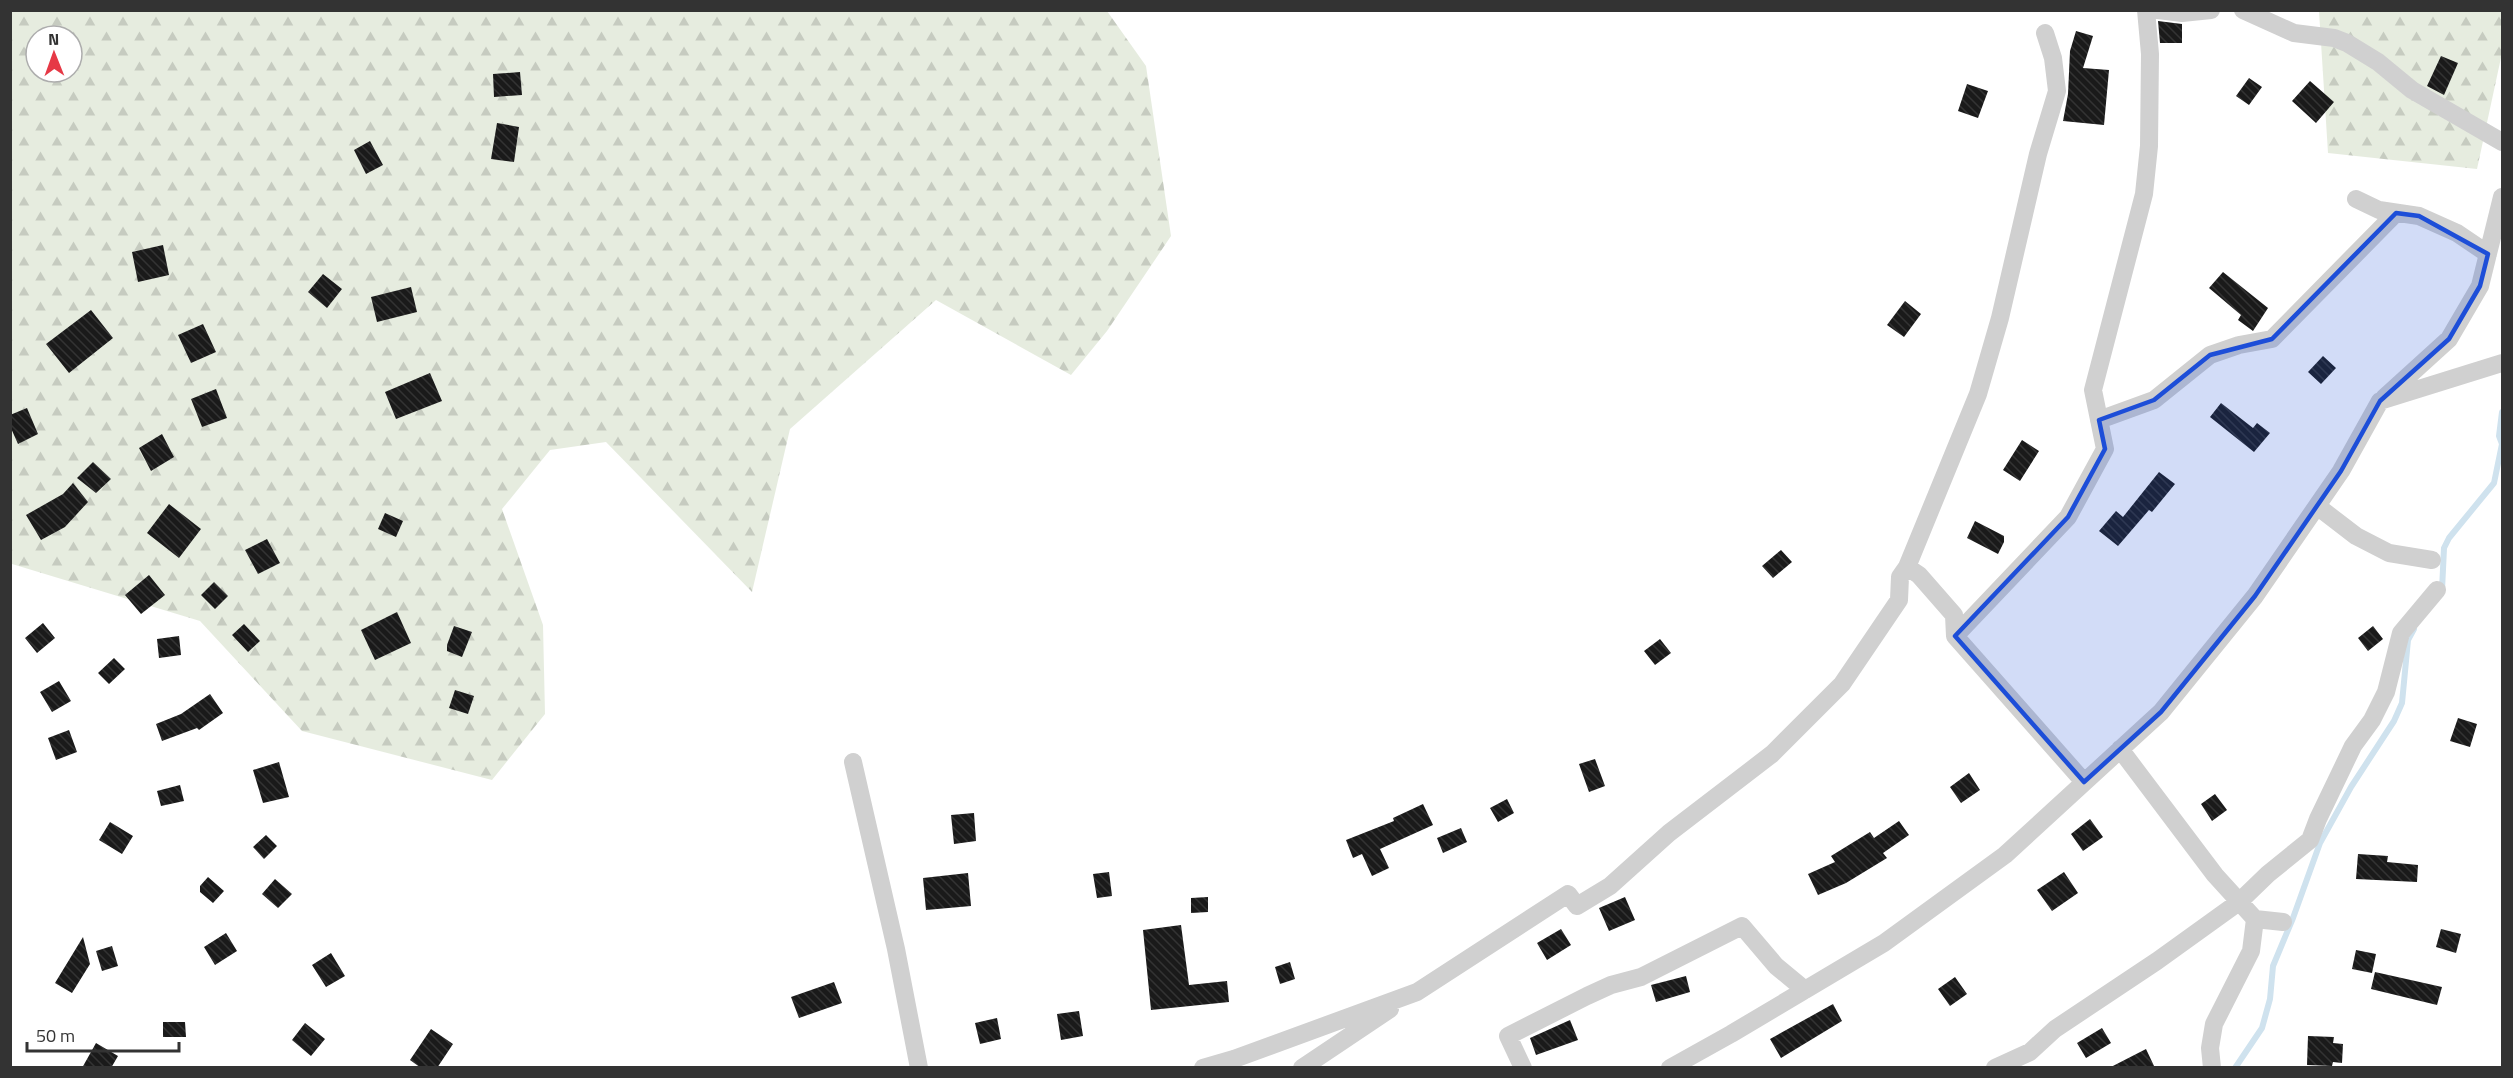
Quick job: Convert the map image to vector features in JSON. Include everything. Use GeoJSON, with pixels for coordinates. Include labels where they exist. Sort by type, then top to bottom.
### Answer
{"type":"FeatureCollection","features":[{"type":"Feature","properties":{"kind":"street"},"geometry":{"type":"LineString","coordinates":[[1955,636],[2068,517],[2105,449],[2093,390],[2144,194],[2149,146],[2150,54],[2146,10]]}},
{"type":"Feature","properties":{"kind":"street"},"geometry":{"type":"LineString","coordinates":[[2158,10],[2182,13],[2211,10]]}},
{"type":"Feature","properties":{"kind":"street"},"geometry":{"type":"LineString","coordinates":[[2243,10],[2294,33],[2334,38],[2347,43],[2378,62],[2412,90],[2502,142]]}},
{"type":"Feature","properties":{"kind":"street"},"geometry":{"type":"LineString","coordinates":[[1302,1068],[1568,894],[1577,906],[1610,886],[1669,833],[1772,754],[1842,684],[1899,600],[1900,577],[1978,394],[2000,318],[2037,154],[2056,91],[2053,58],[2045,33]]}},
{"type":"Feature","properties":{"kind":"street"},"geometry":{"type":"LineString","coordinates":[[1670,1068],[1884,943],[2005,855],[2161,712],[2240,614],[2317,506],[2341,471],[2380,401],[2449,339],[2480,286],[2502,196]]}},
{"type":"Feature","properties":{"kind":"street"},"geometry":{"type":"LineString","coordinates":[[2356,199],[2379,210],[2419,216],[2448,229],[2488,254]]}},
{"type":"Feature","properties":{"kind":"street"},"geometry":{"type":"LineString","coordinates":[[2099,420],[2154,399],[2210,355],[2239,345],[2272,339],[2396,213]]}},
{"type":"Feature","properties":{"kind":"street"},"geometry":{"type":"LineString","coordinates":[[2380,401],[2502,363]]}},
{"type":"Feature","properties":{"kind":"street"},"geometry":{"type":"LineString","coordinates":[[2317,506],[2356,536],[2389,553],[2432,560]]}},
{"type":"Feature","properties":{"kind":"street"},"geometry":{"type":"LineString","coordinates":[[1906,567],[1919,575],[1954,615],[1955,636],[2084,782]]}},
{"type":"Feature","properties":{"kind":"street"},"geometry":{"type":"LineString","coordinates":[[1995,1068],[2030,1052],[2055,1029],[2240,902],[2268,874],[2310,840],[2353,746],[2372,720],[2386,692],[2401,633],[2437,590]]}},
{"type":"Feature","properties":{"kind":"street"},"geometry":{"type":"LineString","coordinates":[[2120,749],[2214,875],[2255,918],[2283,922]]}},
{"type":"Feature","properties":{"kind":"street"},"geometry":{"type":"LineString","coordinates":[[853,762],[896,949],[919,1068]]}},
{"type":"Feature","properties":{"kind":"street"},"geometry":{"type":"LineString","coordinates":[[2212,1068],[2210,1048],[2214,1024],[2251,951],[2255,918]]}},
{"type":"Feature","properties":{"kind":"street"},"geometry":{"type":"LineString","coordinates":[[1523,1068],[1508,1036],[1587,996],[1611,985],[1641,976],[1742,926],[1776,966],[1805,990]]}},
{"type":"Feature","properties":{"kind":"street"},"geometry":{"type":"LineString","coordinates":[[1203,1068],[1234,1059],[1417,992]]}},
{"type":"Feature","properties":{"kind":"highlighted area"},"geometry":{"type":"Polygon","coordinates":[[[2396,213],[2419,216],[2488,254],[2480,286],[2449,339],[2380,401],[2341,471],[2255,596],[2161,712],[2084,782],[1955,636],[2068,517],[2105,449],[2099,420],[2154,400],[2210,355],[2272,339],[2396,213]]]}},
{"type":"Feature","properties":{"kind":"green space"},"geometry":{"type":"Polygon","coordinates":[[[11,11],[1107,11],[1146,66],[1171,236],[1107,331],[1071,375],[936,300],[790,429],[752,592],[606,442],[550,450],[502,509],[543,625],[545,714],[492,780],[302,731],[200,621],[12,564],[11,11]]]}},
{"type":"Feature","properties":{"kind":"green space"},"geometry":{"type":"Polygon","coordinates":[[[2319,11],[2502,11],[2502,53],[2477,169],[2328,153],[2319,11]]]}},
{"type":"Feature","properties":{"kind":"building"},"geometry":{"type":"Polygon","coordinates":[[[2158,21],[2182,24],[2182,43],[2160,43],[2158,21]]]}},
{"type":"Feature","properties":{"kind":"building"},"geometry":{"type":"Polygon","coordinates":[[[2076,31],[2093,36],[2083,68],[2109,70],[2104,125],[2063,121],[2068,94],[2070,51],[2076,31]]]}},
{"type":"Feature","properties":{"kind":"building"},"geometry":{"type":"Polygon","coordinates":[[[2441,56],[2458,63],[2444,95],[2427,86],[2441,56]]]}},
{"type":"Feature","properties":{"kind":"building"},"geometry":{"type":"Polygon","coordinates":[[[520,72],[522,95],[494,97],[493,74],[520,72]]]}},
{"type":"Feature","properties":{"kind":"building"},"geometry":{"type":"Polygon","coordinates":[[[2249,78],[2262,87],[2249,105],[2236,96],[2249,78]]]}},
{"type":"Feature","properties":{"kind":"building"},"geometry":{"type":"Polygon","coordinates":[[[2310,81],[2334,102],[2316,123],[2292,101],[2310,81]]]}},
{"type":"Feature","properties":{"kind":"building"},"geometry":{"type":"Polygon","coordinates":[[[1967,84],[1988,91],[1978,118],[1958,111],[1967,84]]]}},
{"type":"Feature","properties":{"kind":"building"},"geometry":{"type":"Polygon","coordinates":[[[497,123],[519,127],[514,162],[491,159],[497,123]]]}},
{"type":"Feature","properties":{"kind":"building"},"geometry":{"type":"Polygon","coordinates":[[[370,141],[383,165],[366,174],[354,150],[370,141]]]}},
{"type":"Feature","properties":{"kind":"building"},"geometry":{"type":"Polygon","coordinates":[[[163,245],[169,275],[138,282],[132,252],[163,245]]]}},
{"type":"Feature","properties":{"kind":"building"},"geometry":{"type":"Polygon","coordinates":[[[2223,272],[2268,308],[2253,331],[2238,320],[2241,315],[2209,288],[2223,272]]]}},
{"type":"Feature","properties":{"kind":"building"},"geometry":{"type":"Polygon","coordinates":[[[323,274],[342,289],[327,308],[308,292],[323,274]]]}},
{"type":"Feature","properties":{"kind":"building"},"geometry":{"type":"Polygon","coordinates":[[[411,287],[417,312],[377,322],[371,297],[411,287]]]}},
{"type":"Feature","properties":{"kind":"building"},"geometry":{"type":"Polygon","coordinates":[[[1905,301],[1921,314],[1904,337],[1887,325],[1905,301]]]}},
{"type":"Feature","properties":{"kind":"building"},"geometry":{"type":"Polygon","coordinates":[[[91,310],[113,338],[69,373],[46,344],[91,310]]]}},
{"type":"Feature","properties":{"kind":"building"},"geometry":{"type":"Polygon","coordinates":[[[203,324],[216,352],[191,363],[178,335],[203,324]]]}},
{"type":"Feature","properties":{"kind":"building"},"geometry":{"type":"Polygon","coordinates":[[[2323,356],[2336,368],[2321,384],[2308,372],[2323,356]]]}},
{"type":"Feature","properties":{"kind":"building"},"geometry":{"type":"Polygon","coordinates":[[[430,373],[442,401],[396,419],[385,392],[430,373]]]}},
{"type":"Feature","properties":{"kind":"building"},"geometry":{"type":"Polygon","coordinates":[[[216,389],[227,418],[202,427],[191,399],[216,389]]]}},
{"type":"Feature","properties":{"kind":"building"},"geometry":{"type":"Polygon","coordinates":[[[2221,403],[2253,428],[2257,423],[2270,433],[2254,452],[2210,417],[2221,403]]]}},
{"type":"Feature","properties":{"kind":"building"},"geometry":{"type":"Polygon","coordinates":[[[27,408],[38,434],[18,444],[10,426],[10,415],[27,408]]]}},
{"type":"Feature","properties":{"kind":"building"},"geometry":{"type":"Polygon","coordinates":[[[162,434],[174,457],[151,471],[139,448],[162,434]]]}},
{"type":"Feature","properties":{"kind":"building"},"geometry":{"type":"Polygon","coordinates":[[[2022,440],[2039,451],[2020,481],[2003,470],[2022,440]]]}},
{"type":"Feature","properties":{"kind":"building"},"geometry":{"type":"Polygon","coordinates":[[[93,462],[111,479],[96,493],[77,478],[93,462]]]}},
{"type":"Feature","properties":{"kind":"building"},"geometry":{"type":"Polygon","coordinates":[[[2159,472],[2175,484],[2152,512],[2149,510],[2118,546],[2099,531],[2116,511],[2123,517],[2159,472]]]}},
{"type":"Feature","properties":{"kind":"building"},"geometry":{"type":"Polygon","coordinates":[[[73,483],[88,502],[65,527],[41,540],[26,515],[63,494],[73,483]]]}},
{"type":"Feature","properties":{"kind":"building"},"geometry":{"type":"Polygon","coordinates":[[[169,504],[201,529],[179,558],[147,533],[169,504]]]}},
{"type":"Feature","properties":{"kind":"building"},"geometry":{"type":"Polygon","coordinates":[[[385,513],[403,521],[396,537],[378,529],[385,513]]]}},
{"type":"Feature","properties":{"kind":"building"},"geometry":{"type":"Polygon","coordinates":[[[1975,521],[2004,536],[2004,542],[1998,554],[1967,538],[1975,521]]]}},
{"type":"Feature","properties":{"kind":"building"},"geometry":{"type":"Polygon","coordinates":[[[267,539],[280,563],[258,574],[245,550],[267,539]]]}},
{"type":"Feature","properties":{"kind":"building"},"geometry":{"type":"Polygon","coordinates":[[[1781,550],[1792,562],[1773,578],[1762,566],[1781,550]]]}},
{"type":"Feature","properties":{"kind":"building"},"geometry":{"type":"Polygon","coordinates":[[[149,575],[165,595],[141,614],[125,595],[149,575]]]}},
{"type":"Feature","properties":{"kind":"building"},"geometry":{"type":"Polygon","coordinates":[[[214,582],[228,596],[215,609],[201,595],[214,582]]]}},
{"type":"Feature","properties":{"kind":"building"},"geometry":{"type":"Polygon","coordinates":[[[397,612],[411,643],[375,660],[361,630],[397,612]]]}},
{"type":"Feature","properties":{"kind":"building"},"geometry":{"type":"Polygon","coordinates":[[[43,623],[55,638],[37,653],[25,638],[43,623]]]}},
{"type":"Feature","properties":{"kind":"building"},"geometry":{"type":"Polygon","coordinates":[[[244,624],[260,641],[248,652],[232,635],[244,624]]]}},
{"type":"Feature","properties":{"kind":"building"},"geometry":{"type":"Polygon","coordinates":[[[454,626],[472,632],[462,657],[447,651],[454,626]]]}},
{"type":"Feature","properties":{"kind":"building"},"geometry":{"type":"Polygon","coordinates":[[[2373,626],[2383,639],[2368,651],[2358,638],[2373,626]]]}},
{"type":"Feature","properties":{"kind":"building"},"geometry":{"type":"Polygon","coordinates":[[[179,636],[181,655],[159,658],[157,639],[179,636]]]}},
{"type":"Feature","properties":{"kind":"building"},"geometry":{"type":"Polygon","coordinates":[[[1660,639],[1671,653],[1655,665],[1644,651],[1660,639]]]}},
{"type":"Feature","properties":{"kind":"building"},"geometry":{"type":"Polygon","coordinates":[[[114,658],[125,669],[109,684],[98,673],[114,658]]]}},
{"type":"Feature","properties":{"kind":"building"},"geometry":{"type":"Polygon","coordinates":[[[59,681],[71,701],[52,712],[40,692],[59,681]]]}},
{"type":"Feature","properties":{"kind":"building"},"geometry":{"type":"Polygon","coordinates":[[[455,690],[474,696],[468,714],[449,708],[455,690]]]}},
{"type":"Feature","properties":{"kind":"building"},"geometry":{"type":"Polygon","coordinates":[[[210,694],[223,713],[199,730],[197,728],[162,741],[156,724],[181,714],[210,694]]]}},
{"type":"Feature","properties":{"kind":"building"},"geometry":{"type":"Polygon","coordinates":[[[2458,718],[2477,724],[2470,747],[2450,741],[2458,718]]]}},
{"type":"Feature","properties":{"kind":"building"},"geometry":{"type":"Polygon","coordinates":[[[69,730],[77,752],[56,760],[48,738],[69,730]]]}},
{"type":"Feature","properties":{"kind":"building"},"geometry":{"type":"Polygon","coordinates":[[[1595,759],[1605,786],[1589,792],[1579,764],[1595,759]]]}},
{"type":"Feature","properties":{"kind":"building"},"geometry":{"type":"Polygon","coordinates":[[[279,762],[289,797],[263,803],[253,770],[279,762]]]}},
{"type":"Feature","properties":{"kind":"building"},"geometry":{"type":"Polygon","coordinates":[[[1969,773],[1980,790],[1961,803],[1950,787],[1969,773]]]}},
{"type":"Feature","properties":{"kind":"building"},"geometry":{"type":"Polygon","coordinates":[[[180,785],[184,801],[161,806],[157,791],[180,785]]]}},
{"type":"Feature","properties":{"kind":"building"},"geometry":{"type":"Polygon","coordinates":[[[2215,794],[2227,810],[2212,821],[2201,804],[2215,794]]]}},
{"type":"Feature","properties":{"kind":"building"},"geometry":{"type":"Polygon","coordinates":[[[1507,799],[1514,813],[1498,822],[1490,808],[1507,799]]]}},
{"type":"Feature","properties":{"kind":"building"},"geometry":{"type":"Polygon","coordinates":[[[1423,804],[1433,825],[1380,849],[1389,868],[1372,876],[1362,854],[1353,858],[1346,840],[1394,821],[1393,818],[1423,804]]]}},
{"type":"Feature","properties":{"kind":"building"},"geometry":{"type":"Polygon","coordinates":[[[974,813],[976,841],[954,844],[951,815],[974,813]]]}},
{"type":"Feature","properties":{"kind":"building"},"geometry":{"type":"Polygon","coordinates":[[[2090,819],[2103,837],[2083,851],[2071,834],[2090,819]]]}},
{"type":"Feature","properties":{"kind":"building"},"geometry":{"type":"Polygon","coordinates":[[[1899,821],[1909,835],[1883,853],[1887,858],[1846,883],[1818,895],[1808,874],[1835,862],[1831,856],[1870,832],[1874,838],[1899,821]]]}},
{"type":"Feature","properties":{"kind":"building"},"geometry":{"type":"Polygon","coordinates":[[[110,822],[133,836],[122,854],[99,840],[110,822]]]}},
{"type":"Feature","properties":{"kind":"building"},"geometry":{"type":"Polygon","coordinates":[[[1461,828],[1467,842],[1443,853],[1437,838],[1461,828]]]}},
{"type":"Feature","properties":{"kind":"building"},"geometry":{"type":"Polygon","coordinates":[[[266,835],[277,846],[264,859],[253,847],[266,835]]]}},
{"type":"Feature","properties":{"kind":"building"},"geometry":{"type":"Polygon","coordinates":[[[2358,854],[2388,856],[2387,862],[2418,865],[2417,882],[2356,879],[2358,854]]]}},
{"type":"Feature","properties":{"kind":"building"},"geometry":{"type":"Polygon","coordinates":[[[1109,872],[1112,896],[1097,898],[1093,874],[1109,872]]]}},
{"type":"Feature","properties":{"kind":"building"},"geometry":{"type":"Polygon","coordinates":[[[2064,872],[2078,893],[2052,911],[2037,890],[2064,872]]]}},
{"type":"Feature","properties":{"kind":"building"},"geometry":{"type":"Polygon","coordinates":[[[968,873],[971,906],[926,910],[923,878],[968,873]]]}},
{"type":"Feature","properties":{"kind":"building"},"geometry":{"type":"Polygon","coordinates":[[[208,877],[224,891],[213,903],[200,892],[200,886],[208,877]]]}},
{"type":"Feature","properties":{"kind":"building"},"geometry":{"type":"Polygon","coordinates":[[[275,879],[292,894],[278,908],[262,894],[275,879]]]}},
{"type":"Feature","properties":{"kind":"building"},"geometry":{"type":"Polygon","coordinates":[[[1208,897],[1208,912],[1191,913],[1191,898],[1208,897]]]}},
{"type":"Feature","properties":{"kind":"building"},"geometry":{"type":"Polygon","coordinates":[[[1625,897],[1635,920],[1609,931],[1599,908],[1625,897]]]}},
{"type":"Feature","properties":{"kind":"building"},"geometry":{"type":"Polygon","coordinates":[[[1181,925],[1189,985],[1227,981],[1229,1002],[1151,1010],[1143,930],[1181,925]]]}},
{"type":"Feature","properties":{"kind":"building"},"geometry":{"type":"Polygon","coordinates":[[[1561,929],[1571,945],[1547,960],[1537,943],[1561,929]]]}},
{"type":"Feature","properties":{"kind":"building"},"geometry":{"type":"Polygon","coordinates":[[[2441,929],[2461,934],[2456,953],[2436,947],[2441,929]]]}},
{"type":"Feature","properties":{"kind":"building"},"geometry":{"type":"Polygon","coordinates":[[[226,933],[237,951],[215,965],[204,947],[226,933]]]}},
{"type":"Feature","properties":{"kind":"building"},"geometry":{"type":"Polygon","coordinates":[[[83,937],[90,964],[72,993],[55,983],[83,937]]]}},
{"type":"Feature","properties":{"kind":"building"},"geometry":{"type":"Polygon","coordinates":[[[112,946],[118,966],[102,971],[96,951],[112,946]]]}},
{"type":"Feature","properties":{"kind":"building"},"geometry":{"type":"Polygon","coordinates":[[[2356,950],[2376,954],[2372,973],[2352,969],[2356,950]]]}},
{"type":"Feature","properties":{"kind":"building"},"geometry":{"type":"Polygon","coordinates":[[[331,953],[345,976],[326,987],[312,965],[331,953]]]}},
{"type":"Feature","properties":{"kind":"building"},"geometry":{"type":"Polygon","coordinates":[[[1290,962],[1295,979],[1280,984],[1275,967],[1290,962]]]}},
{"type":"Feature","properties":{"kind":"building"},"geometry":{"type":"Polygon","coordinates":[[[2375,972],[2442,987],[2437,1005],[2371,989],[2375,972]]]}},
{"type":"Feature","properties":{"kind":"building"},"geometry":{"type":"Polygon","coordinates":[[[1686,976],[1690,992],[1656,1002],[1651,985],[1686,976]]]}},
{"type":"Feature","properties":{"kind":"building"},"geometry":{"type":"Polygon","coordinates":[[[1955,977],[1967,994],[1950,1006],[1938,989],[1955,977]]]}},
{"type":"Feature","properties":{"kind":"building"},"geometry":{"type":"Polygon","coordinates":[[[834,982],[842,1003],[799,1018],[791,997],[834,982]]]}},
{"type":"Feature","properties":{"kind":"building"},"geometry":{"type":"Polygon","coordinates":[[[1833,1004],[1842,1021],[1781,1058],[1770,1039],[1833,1004]]]}},
{"type":"Feature","properties":{"kind":"building"},"geometry":{"type":"Polygon","coordinates":[[[1079,1011],[1083,1036],[1061,1040],[1057,1014],[1079,1011]]]}},
{"type":"Feature","properties":{"kind":"building"},"geometry":{"type":"Polygon","coordinates":[[[997,1018],[1001,1039],[980,1044],[975,1023],[997,1018]]]}},
{"type":"Feature","properties":{"kind":"building"},"geometry":{"type":"Polygon","coordinates":[[[1570,1020],[1578,1040],[1536,1055],[1530,1038],[1570,1020]]]}},
{"type":"Feature","properties":{"kind":"building"},"geometry":{"type":"Polygon","coordinates":[[[163,1022],[185,1022],[186,1037],[163,1037],[163,1022]]]}},
{"type":"Feature","properties":{"kind":"building"},"geometry":{"type":"Polygon","coordinates":[[[305,1023],[325,1039],[311,1056],[292,1040],[305,1023]]]}},
{"type":"Feature","properties":{"kind":"building"},"geometry":{"type":"Polygon","coordinates":[[[2102,1028],[2111,1043],[2086,1058],[2077,1043],[2102,1028]]]}},
{"type":"Feature","properties":{"kind":"building"},"geometry":{"type":"Polygon","coordinates":[[[431,1029],[453,1044],[437,1068],[421,1068],[410,1060],[431,1029]]]}},
{"type":"Feature","properties":{"kind":"building"},"geometry":{"type":"Polygon","coordinates":[[[2308,1036],[2334,1037],[2333,1043],[2343,1044],[2342,1063],[2333,1062],[2332,1066],[2307,1065],[2308,1036]]]}},
{"type":"Feature","properties":{"kind":"building"},"geometry":{"type":"Polygon","coordinates":[[[96,1043],[118,1056],[111,1068],[82,1068],[96,1043]]]}},
{"type":"Feature","properties":{"kind":"building"},"geometry":{"type":"Polygon","coordinates":[[[2146,1049],[2155,1068],[2109,1068],[2146,1049]]]}},
{"type":"Feature","properties":{"kind":"waterway"},"geometry":{"type":"LineString","coordinates":[[2442,590],[2444,548],[2449,538],[2494,483],[2502,444],[2499,436],[2502,412]]}},
{"type":"Feature","properties":{"kind":"waterway"},"geometry":{"type":"LineString","coordinates":[[2235,1068],[2262,1028],[2270,999],[2273,966],[2320,843],[2351,787],[2394,721],[2402,703],[2408,640],[2414,629]]}}]}
